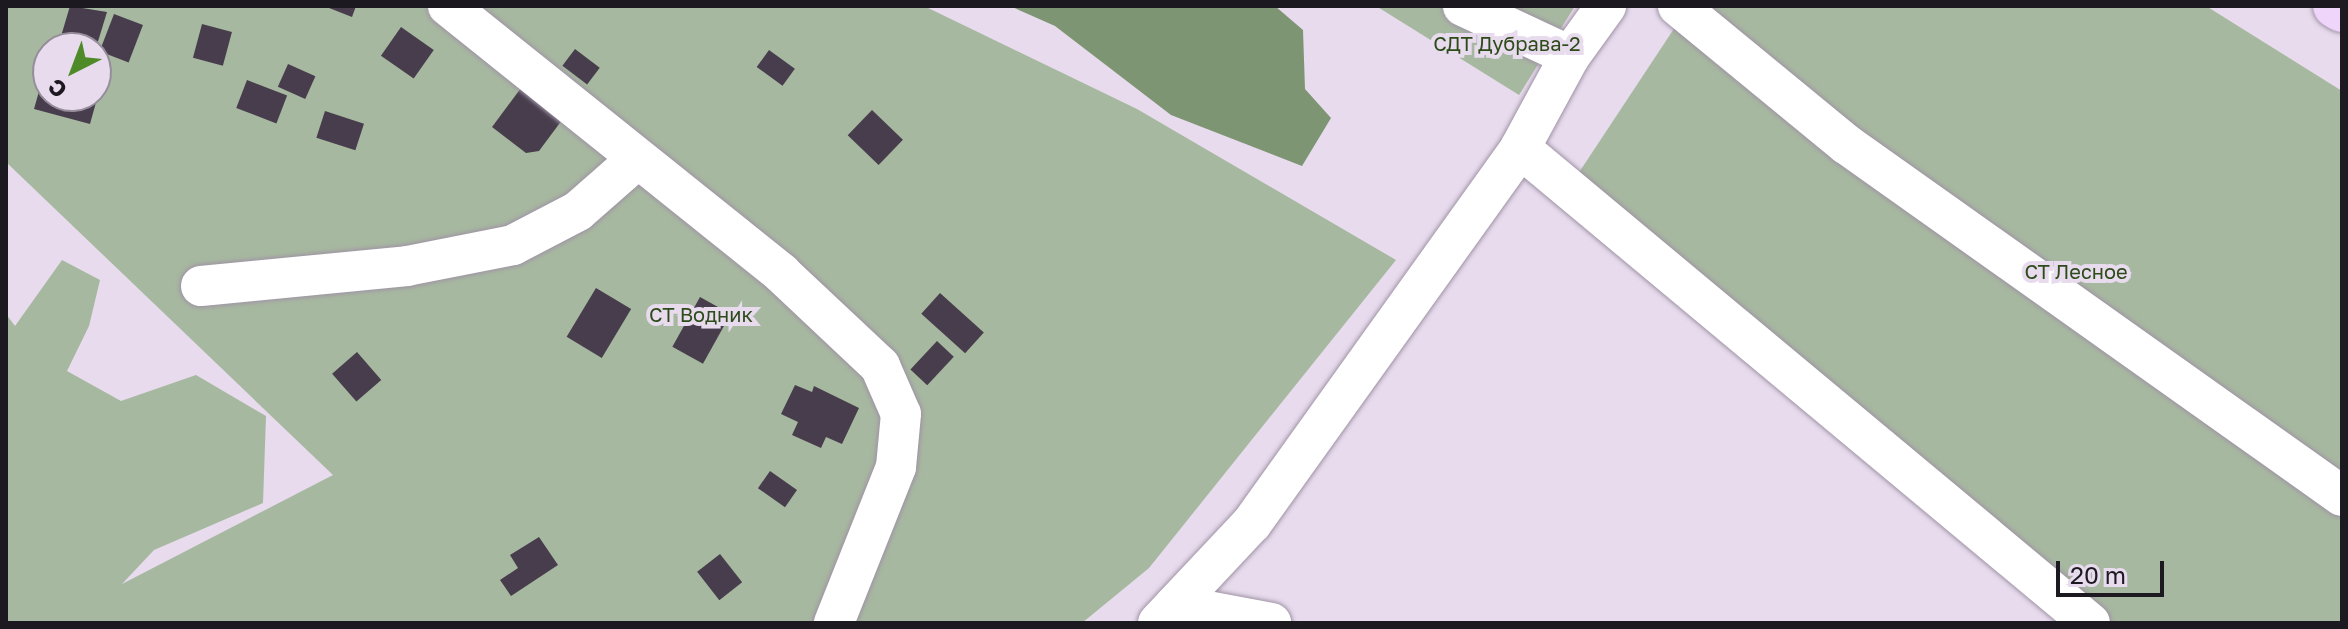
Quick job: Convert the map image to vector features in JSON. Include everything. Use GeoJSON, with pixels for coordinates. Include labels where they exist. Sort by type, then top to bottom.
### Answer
{"type":"FeatureCollection","features":[{"type":"Feature","properties":{"kind":"main road"},"geometry":{"type":"LineString","coordinates":[[2335,6],[2342,10]]}},
{"type":"Feature","properties":{"kind":"street"},"geometry":{"type":"LineString","coordinates":[[448,6],[636,160],[781,273],[880,366],[901,414],[896,467],[834,623]]}},
{"type":"Feature","properties":{"kind":"street"},"geometry":{"type":"LineString","coordinates":[[1463,6],[1570,56]]}},
{"type":"Feature","properties":{"kind":"street"},"geometry":{"type":"LineString","coordinates":[[1167,614],[1252,523],[1520,148],[1570,56],[1606,6]]}},
{"type":"Feature","properties":{"kind":"street"},"geometry":{"type":"LineString","coordinates":[[1678,6],[1846,144],[2342,496]]}},
{"type":"Feature","properties":{"kind":"street"},"geometry":{"type":"LineString","coordinates":[[1520,148],[2090,623]]}},
{"type":"Feature","properties":{"kind":"street"},"geometry":{"type":"LineString","coordinates":[[201,286],[407,266],[513,245],[578,211],[636,160]]}},
{"type":"Feature","properties":{"kind":"street"},"geometry":{"type":"LineString","coordinates":[[1167,614],[1271,623]]}},
{"type":"Feature","properties":{"kind":"green space","name":"СТ Водник"},"geometry":{"type":"Polygon","coordinates":[[[6,6],[924,6],[1137,109],[1396,260],[1149,568],[1082,623],[6,623],[6,314],[15,326],[62,260],[100,280],[89,326],[67,371],[121,401],[196,375],[266,416],[263,503],[154,550],[122,584],[333,475],[6,162],[6,6]]]}},
{"type":"Feature","properties":{"kind":"green space","name":"СДТ Дубрава-2"},"geometry":{"type":"Polygon","coordinates":[[[1376,6],[1575,6],[1519,95],[1376,6]]]}},
{"type":"Feature","properties":{"kind":"green space","name":"СТ Лесное"},"geometry":{"type":"Polygon","coordinates":[[[1689,6],[2206,6],[2342,91],[2342,623],[2073,623],[1574,180],[1689,6]]]}},
{"type":"Feature","properties":{"kind":"shaded area"},"geometry":{"type":"Polygon","coordinates":[[[1010,6],[1275,6],[1303,30],[1305,89],[1331,118],[1302,166],[1171,115],[1055,26],[1010,6]]]}},
{"type":"Feature","properties":{"kind":"building"},"geometry":{"type":"Polygon","coordinates":[[[70,6],[107,12],[101,32],[62,32],[70,6]]]}},
{"type":"Feature","properties":{"kind":"building"},"geometry":{"type":"Polygon","coordinates":[[[324,6],[356,6],[352,17],[324,6]]]}},
{"type":"Feature","properties":{"kind":"building"},"geometry":{"type":"Polygon","coordinates":[[[114,14],[143,25],[129,62],[112,56],[112,32],[107,32],[114,14]]]}},
{"type":"Feature","properties":{"kind":"building"},"geometry":{"type":"Polygon","coordinates":[[[202,24],[232,32],[223,66],[193,58],[202,24]]]}},
{"type":"Feature","properties":{"kind":"building"},"geometry":{"type":"Polygon","coordinates":[[[401,27],[434,50],[414,79],[381,56],[401,27]]]}},
{"type":"Feature","properties":{"kind":"building"},"geometry":{"type":"Polygon","coordinates":[[[575,49],[600,68],[587,84],[562,66],[575,49]]]}},
{"type":"Feature","properties":{"kind":"building"},"geometry":{"type":"Polygon","coordinates":[[[769,50],[795,69],[783,86],[757,67],[769,50]]]}},
{"type":"Feature","properties":{"kind":"building"},"geometry":{"type":"Polygon","coordinates":[[[288,64],[315,76],[305,99],[278,87],[288,64]]]}},
{"type":"Feature","properties":{"kind":"building"},"geometry":{"type":"Polygon","coordinates":[[[247,80],[287,95],[276,123],[236,108],[247,80]]]}},
{"type":"Feature","properties":{"kind":"building"},"geometry":{"type":"Polygon","coordinates":[[[527,80],[568,112],[539,151],[526,153],[492,127],[527,80]]]}},
{"type":"Feature","properties":{"kind":"building"},"geometry":{"type":"Polygon","coordinates":[[[872,110],[903,140],[879,165],[848,135],[872,110]]]}},
{"type":"Feature","properties":{"kind":"building"},"geometry":{"type":"Polygon","coordinates":[[[325,111],[364,124],[355,150],[316,138],[325,111]]]}},
{"type":"Feature","properties":{"kind":"building"},"geometry":{"type":"Polygon","coordinates":[[[45,112],[93,112],[90,124],[45,112]]]}},
{"type":"Feature","properties":{"kind":"building"},"geometry":{"type":"Polygon","coordinates":[[[596,288],[631,309],[602,358],[567,337],[596,288]]]}},
{"type":"Feature","properties":{"kind":"building"},"geometry":{"type":"Polygon","coordinates":[[[940,293],[984,332],[965,353],[921,314],[940,293]]]}},
{"type":"Feature","properties":{"kind":"building"},"geometry":{"type":"Polygon","coordinates":[[[700,297],[731,314],[703,364],[672,347],[700,297]]]}},
{"type":"Feature","properties":{"kind":"building"},"geometry":{"type":"Polygon","coordinates":[[[937,341],[954,357],[927,385],[910,370],[937,341]]]}},
{"type":"Feature","properties":{"kind":"building"},"geometry":{"type":"Polygon","coordinates":[[[357,352],[381,380],[356,402],[332,374],[357,352]]]}},
{"type":"Feature","properties":{"kind":"building"},"geometry":{"type":"Polygon","coordinates":[[[795,385],[812,392],[814,386],[859,408],[842,444],[826,437],[821,448],[792,435],[798,422],[781,414],[795,385]]]}},
{"type":"Feature","properties":{"kind":"building"},"geometry":{"type":"Polygon","coordinates":[[[770,471],[797,490],[785,507],[758,488],[770,471]]]}},
{"type":"Feature","properties":{"kind":"building"},"geometry":{"type":"Polygon","coordinates":[[[539,537],[558,565],[511,596],[500,580],[518,568],[510,555],[539,537]]]}},
{"type":"Feature","properties":{"kind":"building"},"geometry":{"type":"Polygon","coordinates":[[[720,554],[742,582],[719,600],[697,572],[720,554]]]}}]}
